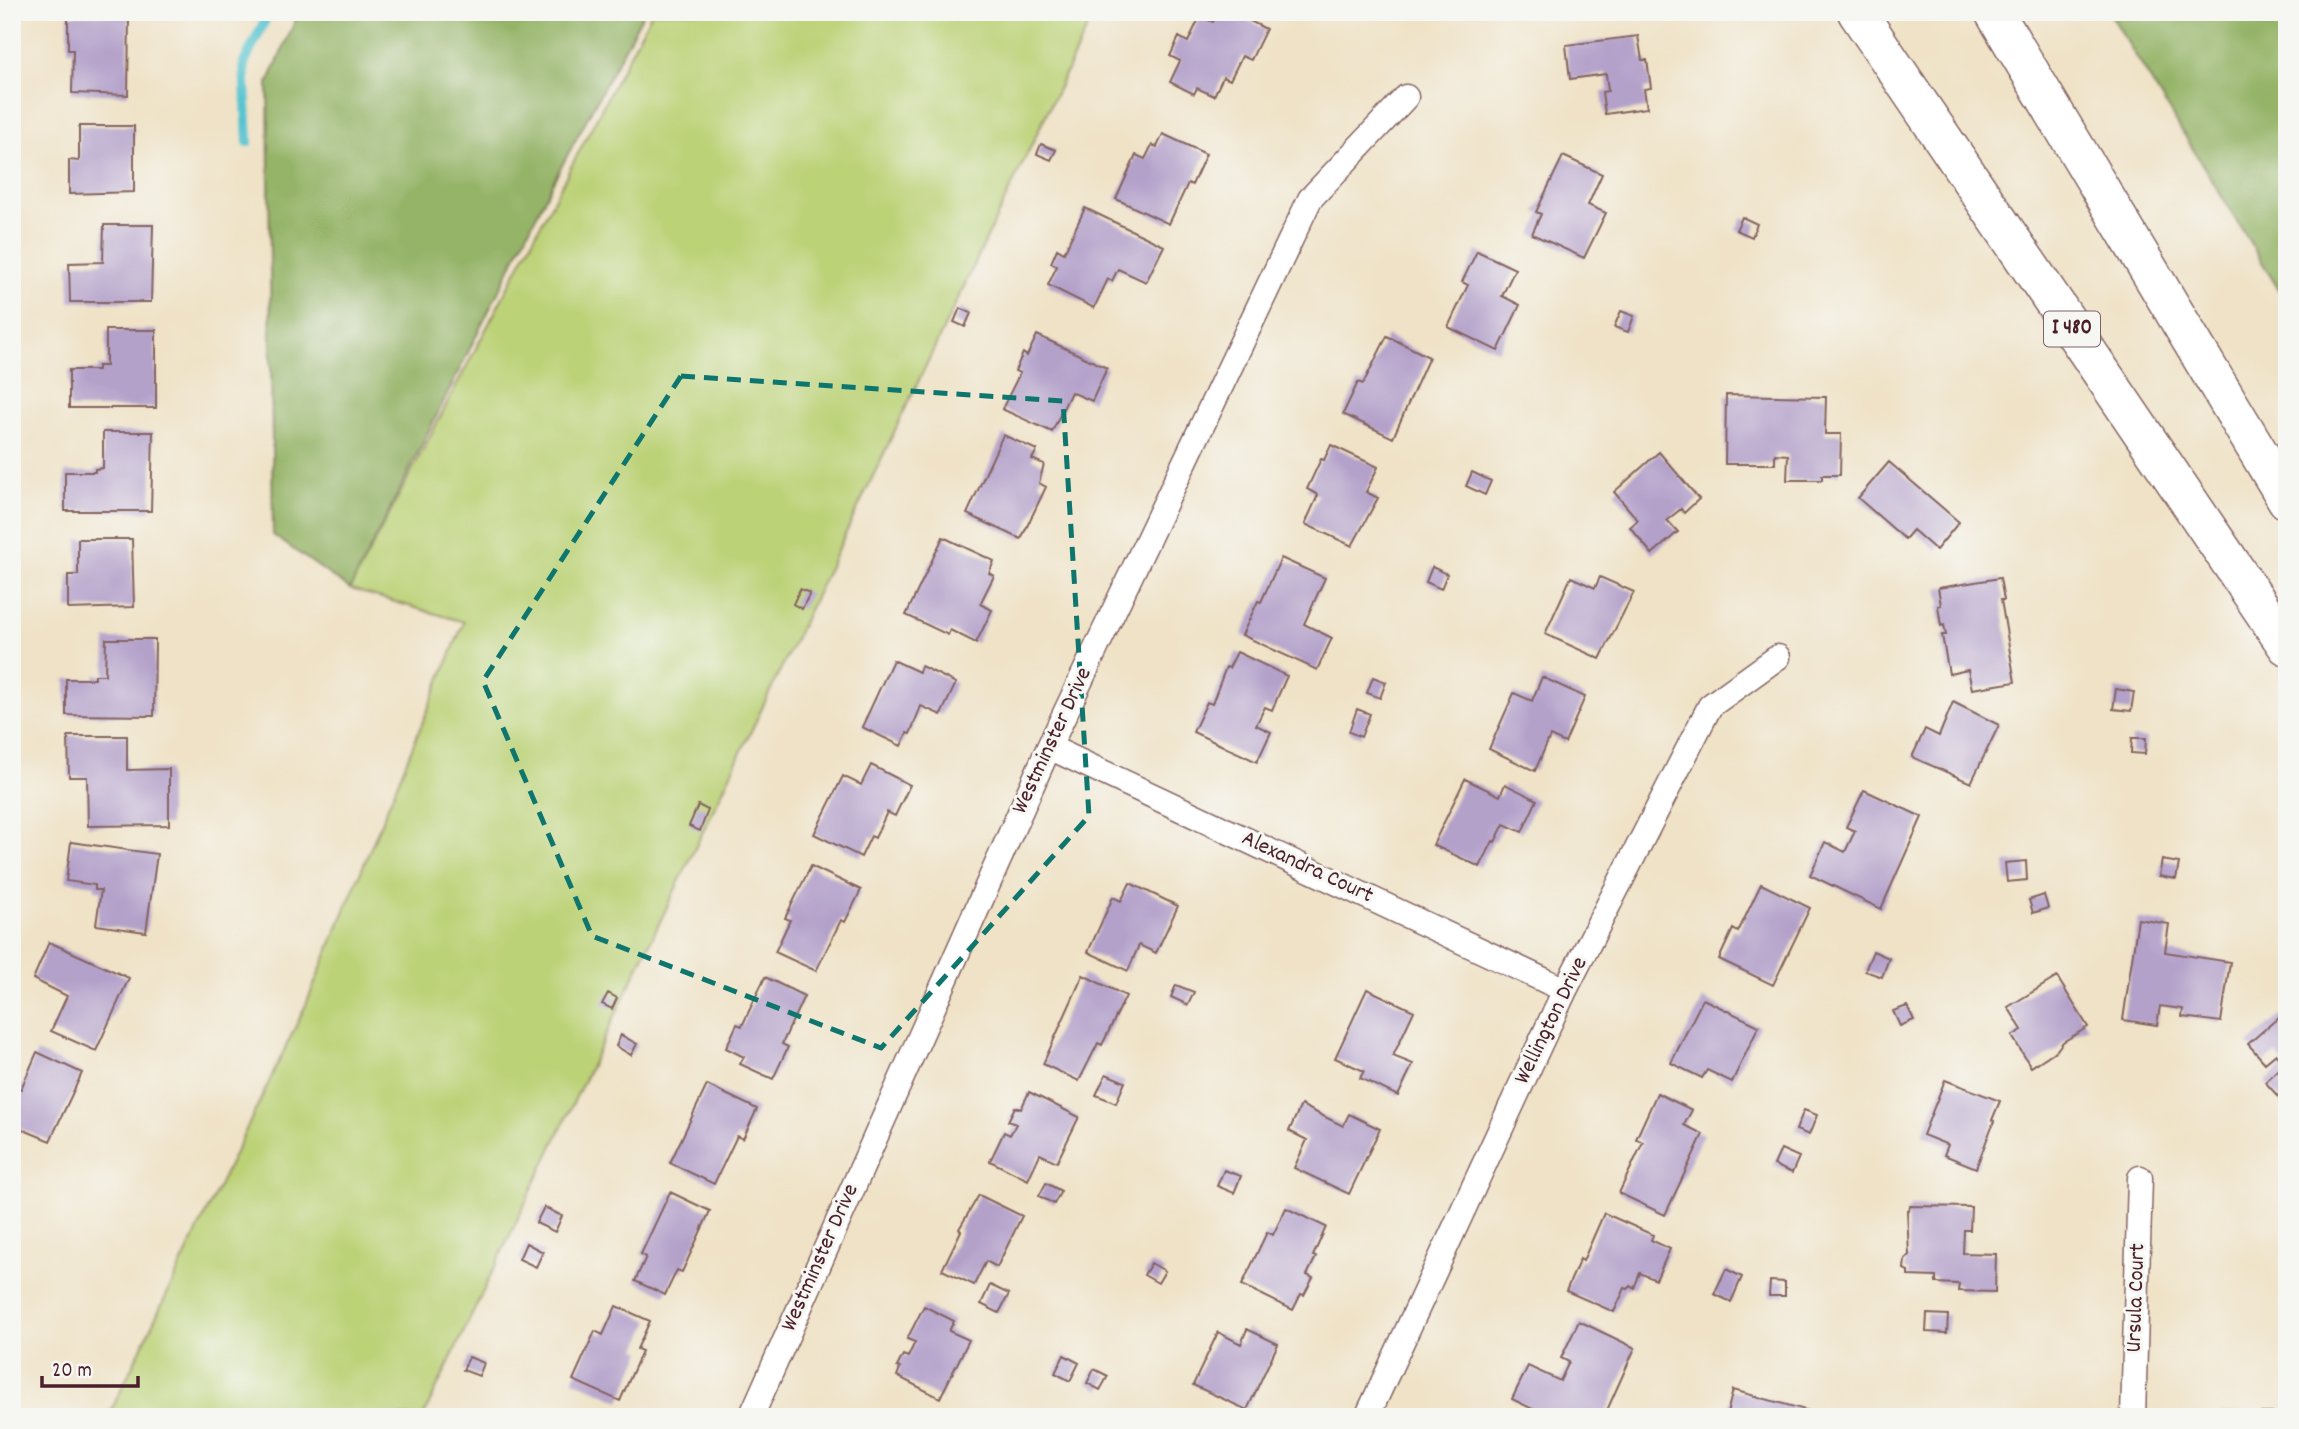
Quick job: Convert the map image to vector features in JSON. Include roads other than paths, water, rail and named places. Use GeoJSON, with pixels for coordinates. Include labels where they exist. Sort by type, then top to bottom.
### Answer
{"type":"FeatureCollection","features":[{"type":"Feature","properties":{"kind":"highway","name":"I 480"},"geometry":{"type":"LineString","coordinates":[[1857,12],[2287,646]]}},
{"type":"Feature","properties":{"kind":"highway"},"geometry":{"type":"LineString","coordinates":[[1994,12],[2287,500]]}},
{"type":"Feature","properties":{"kind":"street","name":"Westminster Drive"},"geometry":{"type":"LineString","coordinates":[[751,1417],[1049,747],[1310,199],[1406,97]]}},
{"type":"Feature","properties":{"kind":"street","name":"Wellington Drive"},"geometry":{"type":"LineString","coordinates":[[1373,1415],[1565,990],[1710,706],[1778,657]]}},
{"type":"Feature","properties":{"kind":"street","name":"Alexandra Court"},"geometry":{"type":"LineString","coordinates":[[1049,747],[1565,990]]}},
{"type":"Feature","properties":{"kind":"street","name":"Ursula Court"},"geometry":{"type":"LineString","coordinates":[[2133,1417],[2140,1178]]}},
{"type":"Feature","properties":{"kind":"waterway"},"geometry":{"type":"LineString","coordinates":[[248,142],[244,63],[269,12]]}}]}
